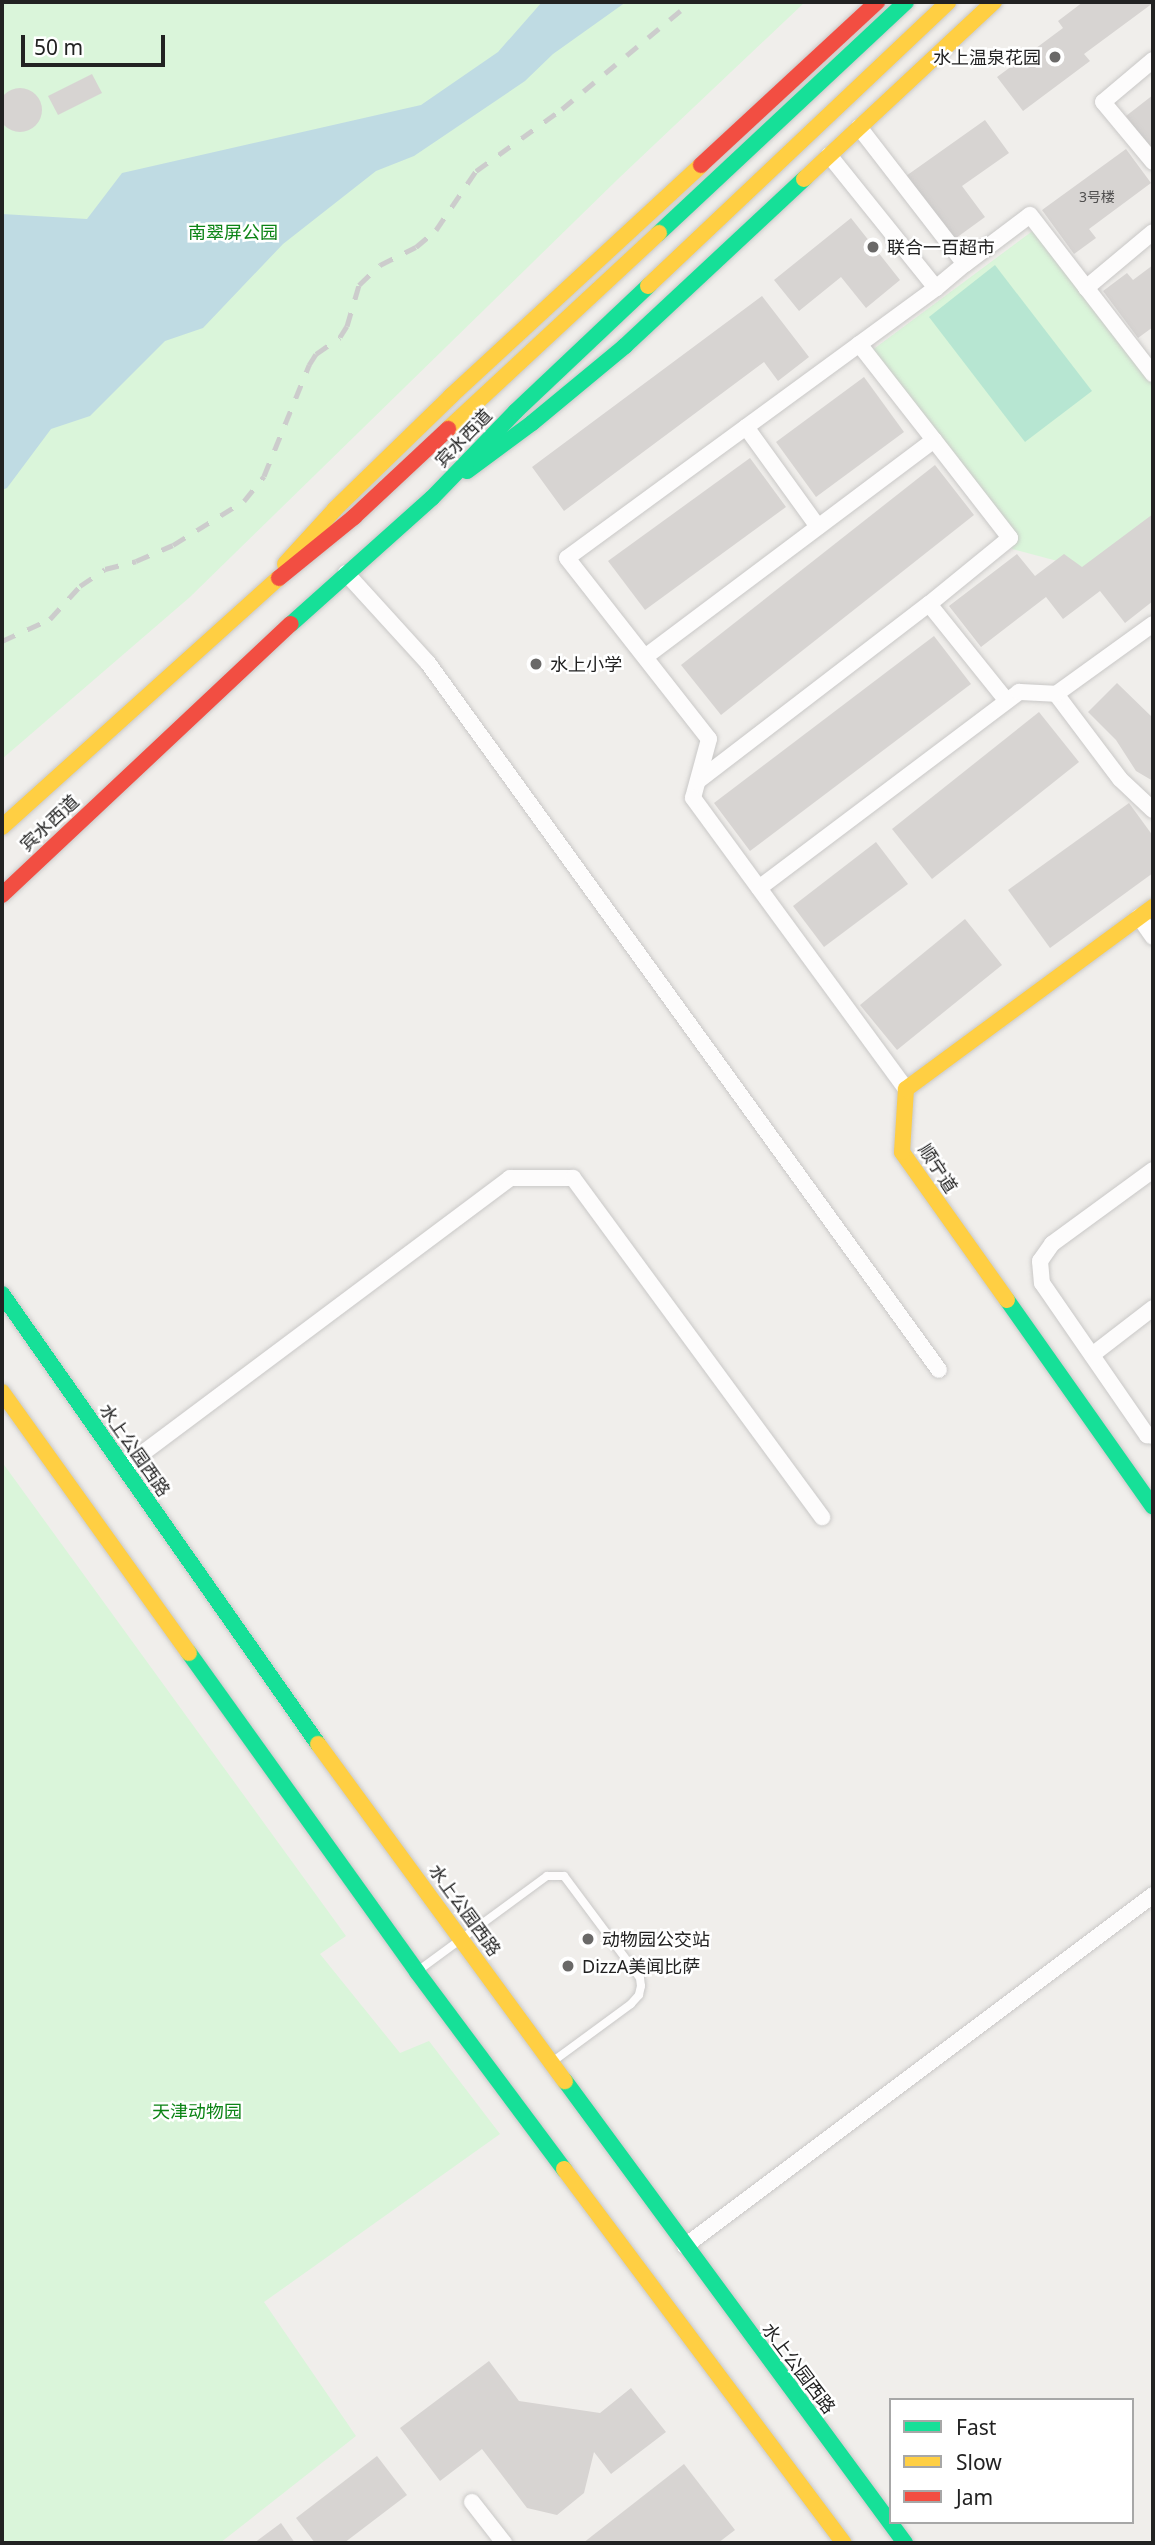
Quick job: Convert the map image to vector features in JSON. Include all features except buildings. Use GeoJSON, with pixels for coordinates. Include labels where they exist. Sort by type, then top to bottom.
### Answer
{"type":"FeatureCollection","features":[{"type":"Feature","properties":{"kind":"main road"},"geometry":{"type":"LineString","coordinates":[[251,601],[335,509],[452,396],[877,2]]}},
{"type":"Feature","properties":{"kind":"main road","name":"宾水西道"},"geometry":{"type":"LineString","coordinates":[[2,827],[251,601],[354,517],[906,2]]}},
{"type":"Feature","properties":{"kind":"main road","name":"宾水西道"},"geometry":{"type":"LineString","coordinates":[[2,895],[346,573],[432,498],[516,411],[948,2]]}},
{"type":"Feature","properties":{"kind":"main road"},"geometry":{"type":"LineString","coordinates":[[432,498],[532,423],[625,346],[994,2]]}},
{"type":"Feature","properties":{"kind":"main road"},"geometry":{"type":"LineString","coordinates":[[906,1089],[1153,907]]}},
{"type":"Feature","properties":{"kind":"main road","name":"顺宁道"},"geometry":{"type":"LineString","coordinates":[[906,1089],[902,1152],[1153,1507]]}},
{"type":"Feature","properties":{"kind":"main road","name":"水上公园西路"},"geometry":{"type":"LineString","coordinates":[[2,1294],[305,1726],[889,2521]]}},
{"type":"Feature","properties":{"kind":"main road"},"geometry":{"type":"LineString","coordinates":[[2,1392],[417,1972],[844,2543]]}},
{"type":"Feature","properties":{"kind":"main road","name":"水上公园西路"},"geometry":{"type":"LineString","coordinates":[[891,2524],[905,2543]]}},
{"type":"Feature","properties":{"kind":"street"},"geometry":{"type":"LineString","coordinates":[[1153,60],[1103,102],[1153,162]]}},
{"type":"Feature","properties":{"kind":"street"},"geometry":{"type":"LineString","coordinates":[[859,127],[965,264]]}},
{"type":"Feature","properties":{"kind":"street"},"geometry":{"type":"LineString","coordinates":[[829,155],[936,288]]}},
{"type":"Feature","properties":{"kind":"street"},"geometry":{"type":"LineString","coordinates":[[906,1089],[693,798],[709,739],[567,558],[936,288],[1030,215],[1086,288],[1150,364]]}},
{"type":"Feature","properties":{"kind":"street"},"geometry":{"type":"LineString","coordinates":[[1086,288],[1153,232]]}},
{"type":"Feature","properties":{"kind":"street"},"geometry":{"type":"LineString","coordinates":[[698,781],[929,604],[1010,538],[859,344]]}},
{"type":"Feature","properties":{"kind":"street"},"geometry":{"type":"LineString","coordinates":[[746,427],[818,527]]}},
{"type":"Feature","properties":{"kind":"street"},"geometry":{"type":"LineString","coordinates":[[645,657],[934,440]]}},
{"type":"Feature","properties":{"kind":"street"},"geometry":{"type":"LineString","coordinates":[[346,573],[428,663],[939,1370]]}},
{"type":"Feature","properties":{"kind":"street"},"geometry":{"type":"LineString","coordinates":[[929,604],[1007,701]]}},
{"type":"Feature","properties":{"kind":"street"},"geometry":{"type":"LineString","coordinates":[[759,888],[1019,692],[1056,694],[1153,624]]}},
{"type":"Feature","properties":{"kind":"street"},"geometry":{"type":"LineString","coordinates":[[1056,694],[1120,779],[1153,810]]}},
{"type":"Feature","properties":{"kind":"street"},"geometry":{"type":"LineString","coordinates":[[1139,917],[1153,937]]}},
{"type":"Feature","properties":{"kind":"street"},"geometry":{"type":"LineString","coordinates":[[1153,1170],[1052,1244],[1040,1261],[1042,1283],[1147,1435],[1153,1436]]}},
{"type":"Feature","properties":{"kind":"street"},"geometry":{"type":"LineString","coordinates":[[124,1467],[510,1178],[573,1178],[822,1517]]}},
{"type":"Feature","properties":{"kind":"street"},"geometry":{"type":"LineString","coordinates":[[1092,1355],[1153,1308]]}},
{"type":"Feature","properties":{"kind":"street"},"geometry":{"type":"LineString","coordinates":[[685,2246],[1153,1895]]}},
{"type":"Feature","properties":{"kind":"street"},"geometry":{"type":"LineString","coordinates":[[472,2502],[504,2543]]}},
{"type":"Feature","properties":{"kind":"lane"},"geometry":{"type":"LineString","coordinates":[[417,1972],[547,1876],[564,1876],[640,1978],[641,1986],[639,1995],[631,2004],[552,2062]]}},
{"type":"Feature","properties":{"kind":"green space","name":"南翠屏公园"},"geometry":{"type":"Polygon","coordinates":[[[2,2],[805,2],[618,179],[190,597],[2,759],[2,2]]]}},
{"type":"Feature","properties":{"kind":"green space"},"geometry":{"type":"Polygon","coordinates":[[[1042,224],[1153,361],[1153,526],[1095,571],[1012,549],[871,351],[1042,224]]]}},
{"type":"Feature","properties":{"kind":"green space"},"geometry":{"type":"Polygon","coordinates":[[[995,265],[1092,391],[1025,442],[929,317],[995,265]]]}},
{"type":"Feature","properties":{"kind":"green space","name":"天津动物园"},"geometry":{"type":"Polygon","coordinates":[[[2,1462],[346,1936],[320,1954],[400,2053],[429,2041],[500,2134],[264,2302],[356,2436],[220,2543],[2,2543],[2,1462]]]}},
{"type":"Feature","properties":{"kind":"water"},"geometry":{"type":"Polygon","coordinates":[[[542,2],[626,2],[553,54],[525,81],[414,156],[376,171],[283,244],[203,328],[165,341],[90,416],[51,429],[7,488],[2,490],[2,214],[87,219],[122,173],[421,105],[498,52],[542,2]]]}},
{"type":"Feature","properties":{"kind":"railway"},"geometry":{"type":"LineString","coordinates":[[2,641],[50,619],[80,586],[105,569],[136,561],[173,545],[244,501],[264,476],[309,365],[316,354],[340,337],[347,326],[359,285],[380,265],[416,247],[436,230],[476,171],[562,109],[691,2]]}},
{"type":"Feature","properties":{"kind":"traffic: fast"},"geometry":{"type":"LineString","coordinates":[[659,233],[906,2]]}},
{"type":"Feature","properties":{"kind":"traffic: fast"},"geometry":{"type":"LineString","coordinates":[[467,471],[532,423],[625,346],[804,179]]}},
{"type":"Feature","properties":{"kind":"traffic: fast"},"geometry":{"type":"LineString","coordinates":[[291,624],[432,498],[516,411],[648,286]]}},
{"type":"Feature","properties":{"kind":"traffic: fast"},"geometry":{"type":"LineString","coordinates":[[2,1294],[318,1744]]}},
{"type":"Feature","properties":{"kind":"traffic: fast"},"geometry":{"type":"LineString","coordinates":[[1007,1300],[1153,1507]]}},
{"type":"Feature","properties":{"kind":"traffic: fast"},"geometry":{"type":"LineString","coordinates":[[189,1653],[417,1972],[564,2169]]}},
{"type":"Feature","properties":{"kind":"traffic: fast"},"geometry":{"type":"LineString","coordinates":[[565,2081],[889,2521]]}},
{"type":"Feature","properties":{"kind":"traffic: fast"},"geometry":{"type":"LineString","coordinates":[[891,2524],[905,2543]]}},
{"type":"Feature","properties":{"kind":"traffic: slow"},"geometry":{"type":"LineString","coordinates":[[648,286],[948,2]]}},
{"type":"Feature","properties":{"kind":"traffic: slow"},"geometry":{"type":"LineString","coordinates":[[804,179],[994,2]]}},
{"type":"Feature","properties":{"kind":"traffic: slow"},"geometry":{"type":"LineString","coordinates":[[285,564],[335,509],[451,396],[701,165]]}},
{"type":"Feature","properties":{"kind":"traffic: slow"},"geometry":{"type":"LineString","coordinates":[[448,429],[659,233]]}},
{"type":"Feature","properties":{"kind":"traffic: slow"},"geometry":{"type":"LineString","coordinates":[[2,827],[279,578]]}},
{"type":"Feature","properties":{"kind":"traffic: slow"},"geometry":{"type":"LineString","coordinates":[[1007,1300],[902,1152],[906,1089],[1153,907]]}},
{"type":"Feature","properties":{"kind":"traffic: slow"},"geometry":{"type":"LineString","coordinates":[[2,1392],[189,1653]]}},
{"type":"Feature","properties":{"kind":"traffic: slow"},"geometry":{"type":"LineString","coordinates":[[318,1744],[565,2081]]}},
{"type":"Feature","properties":{"kind":"traffic: slow"},"geometry":{"type":"LineString","coordinates":[[564,2169],[844,2543]]}},
{"type":"Feature","properties":{"kind":"traffic: jam"},"geometry":{"type":"LineString","coordinates":[[701,165],[877,2]]}},
{"type":"Feature","properties":{"kind":"traffic: jam"},"geometry":{"type":"LineString","coordinates":[[279,578],[354,517],[448,429]]}},
{"type":"Feature","properties":{"kind":"traffic: jam"},"geometry":{"type":"LineString","coordinates":[[2,895],[291,624]]}},
{"type":"Feature","properties":{"kind":"place","name":"水上温泉花园"},"geometry":{"type":"Point","coordinates":[1055,57]}},
{"type":"Feature","properties":{"kind":"place","name":"联合一百超市"},"geometry":{"type":"Point","coordinates":[873,247]}},
{"type":"Feature","properties":{"kind":"place","name":"水上小学"},"geometry":{"type":"Point","coordinates":[536,664]}},
{"type":"Feature","properties":{"kind":"place","name":"动物园公交站"},"geometry":{"type":"Point","coordinates":[588,1939]}},
{"type":"Feature","properties":{"kind":"place","name":"DizzA美闻比萨"},"geometry":{"type":"Point","coordinates":[568,1966]}}]}
